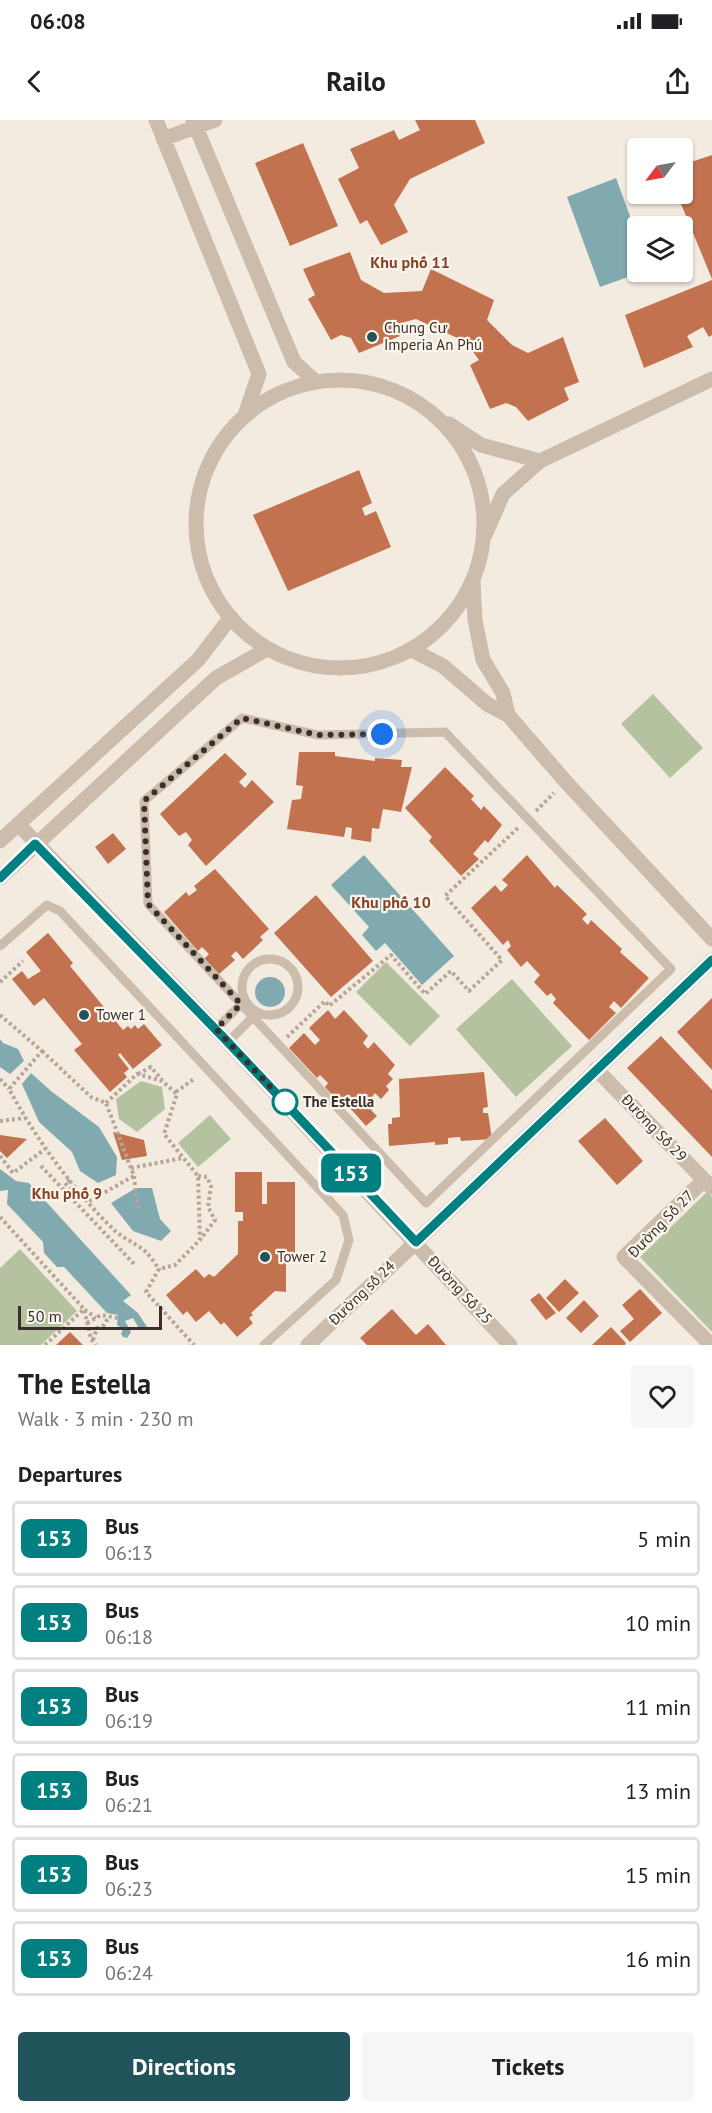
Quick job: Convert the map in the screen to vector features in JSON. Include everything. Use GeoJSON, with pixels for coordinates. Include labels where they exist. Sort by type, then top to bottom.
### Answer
{"type":"FeatureCollection","features":[{"type":"Feature","properties":{"kind":"street"},"geometry":{"type":"LineString","coordinates":[[156,120],[259,374],[246,412]]}},
{"type":"Feature","properties":{"kind":"street"},"geometry":{"type":"LineString","coordinates":[[163,139],[194,124],[215,120]]}},
{"type":"Feature","properties":{"kind":"street"},"geometry":{"type":"LineString","coordinates":[[194,124],[294,362],[314,380]]}},
{"type":"Feature","properties":{"kind":"street"},"geometry":{"type":"LineString","coordinates":[[508,715],[503,693],[483,660],[475,620],[473,582],[484,538],[503,494],[540,461],[712,379]]}},
{"type":"Feature","properties":{"kind":"street"},"geometry":{"type":"LineString","coordinates":[[473,582],[448,621],[412,650],[379,664],[344,669],[309,665],[267,649],[231,617],[208,583],[196,538],[199,491],[216,448],[246,412],[278,392],[314,380],[358,380],[401,392],[481,445],[540,461]]}},
{"type":"Feature","properties":{"kind":"street"},"geometry":{"type":"LineString","coordinates":[[438,417],[466,452],[482,493],[484,538]]}},
{"type":"Feature","properties":{"kind":"street"},"geometry":{"type":"LineString","coordinates":[[0,841],[198,660],[231,617]]}},
{"type":"Feature","properties":{"kind":"street"},"geometry":{"type":"LineString","coordinates":[[0,878],[216,678],[267,649]]}},
{"type":"Feature","properties":{"kind":"street"},"geometry":{"type":"LineString","coordinates":[[412,650],[443,666],[487,704],[508,715],[566,782],[712,939]]}},
{"type":"Feature","properties":{"kind":"street","name":"Đường Số 25"},"geometry":{"type":"LineString","coordinates":[[18,824],[216,1029],[416,1242],[507,1344]]}},
{"type":"Feature","properties":{"kind":"street"},"geometry":{"type":"LineString","coordinates":[[416,1242],[712,960]]}},
{"type":"Feature","properties":{"kind":"street","name":"Đường Số 29"},"geometry":{"type":"LineString","coordinates":[[596,1069],[708,1184]]}},
{"type":"Feature","properties":{"kind":"street","name":"Đường Số 27"},"geometry":{"type":"LineString","coordinates":[[708,1184],[624,1257],[711,1345]]}},
{"type":"Feature","properties":{"kind":"street","name":"Đường số 24"},"geometry":{"type":"LineString","coordinates":[[308,1345],[416,1242]]}},
{"type":"Feature","properties":{"kind":"lane"},"geometry":{"type":"LineString","coordinates":[[242,718],[318,735],[445,732],[528,819],[671,969],[426,1203],[148,904],[144,801],[242,718]]}},
{"type":"Feature","properties":{"kind":"lane"},"geometry":{"type":"LineString","coordinates":[[0,946],[47,904],[60,911],[343,1215],[349,1240],[336,1280],[264,1345]]}},
{"type":"Feature","properties":{"kind":"lane"},"geometry":{"type":"LineString","coordinates":[[216,1029],[248,1010],[266,1015],[276,1015],[285,1011],[292,1005],[296,996],[296,978],[291,969],[275,960],[256,962],[249,968],[242,985],[248,1010]]}},
{"type":"Feature","properties":{"kind":"lane"},"geometry":{"type":"LineString","coordinates":[[228,1042],[248,1010]]}},
{"type":"Feature","properties":{"kind":"path"},"geometry":{"type":"LineString","coordinates":[[279,1045],[324,1001],[328,1006],[391,955],[425,994],[451,970],[469,991],[501,960],[445,896],[566,782]]}},
{"type":"Feature","properties":{"kind":"path"},"geometry":{"type":"LineString","coordinates":[[0,982],[23,961]]}},
{"type":"Feature","properties":{"kind":"path"},"geometry":{"type":"LineString","coordinates":[[0,1015],[91,1097],[106,1103],[134,1176],[138,1209]]}},
{"type":"Feature","properties":{"kind":"path"},"geometry":{"type":"LineString","coordinates":[[9,1089],[42,1051]]}},
{"type":"Feature","properties":{"kind":"path"},"geometry":{"type":"LineString","coordinates":[[106,1103],[138,1074],[151,1067],[162,1081],[176,1092]]}},
{"type":"Feature","properties":{"kind":"path"},"geometry":{"type":"LineString","coordinates":[[138,1074],[162,1081]]}},
{"type":"Feature","properties":{"kind":"path"},"geometry":{"type":"LineString","coordinates":[[0,1079],[9,1089],[24,1118],[45,1149],[70,1180],[116,1231],[146,1252],[159,1269]]}},
{"type":"Feature","properties":{"kind":"path"},"geometry":{"type":"LineString","coordinates":[[176,1092],[194,1079]]}},
{"type":"Feature","properties":{"kind":"path"},"geometry":{"type":"LineString","coordinates":[[176,1092],[164,1134],[198,1176],[200,1240]]}},
{"type":"Feature","properties":{"kind":"path"},"geometry":{"type":"LineString","coordinates":[[0,1121],[24,1118]]}},
{"type":"Feature","properties":{"kind":"path"},"geometry":{"type":"LineString","coordinates":[[0,1156],[13,1173],[45,1149]]}},
{"type":"Feature","properties":{"kind":"path"},"geometry":{"type":"LineString","coordinates":[[130,1168],[183,1158]]}},
{"type":"Feature","properties":{"kind":"path"},"geometry":{"type":"LineString","coordinates":[[41,1166],[135,1265]]}},
{"type":"Feature","properties":{"kind":"path"},"geometry":{"type":"LineString","coordinates":[[89,1202],[134,1176]]}},
{"type":"Feature","properties":{"kind":"path"},"geometry":{"type":"LineString","coordinates":[[194,1345],[146,1292],[159,1269],[175,1265],[200,1240],[215,1220],[208,1207],[211,1186],[207,1177],[198,1176]]}},
{"type":"Feature","properties":{"kind":"path"},"geometry":{"type":"LineString","coordinates":[[70,1180],[65,1183],[78,1197],[74,1201]]}},
{"type":"Feature","properties":{"kind":"path"},"geometry":{"type":"LineString","coordinates":[[0,1217],[84,1309],[96,1318]]}},
{"type":"Feature","properties":{"kind":"path"},"geometry":{"type":"LineString","coordinates":[[84,1309],[94,1343]]}},
{"type":"Feature","properties":{"kind":"path"},"geometry":{"type":"LineString","coordinates":[[45,1345],[84,1309]]}},
{"type":"Feature","properties":{"kind":"path"},"geometry":{"type":"LineString","coordinates":[[87,1323],[101,1315],[118,1318]]}},
{"type":"Feature","properties":{"kind":"path"},"geometry":{"type":"LineString","coordinates":[[94,1343],[97,1328],[104,1325],[108,1318]]}},
{"type":"Feature","properties":{"kind":"green space"},"geometry":{"type":"Polygon","coordinates":[[[653,694],[703,748],[670,778],[621,724],[653,694]]]}},
{"type":"Feature","properties":{"kind":"green space"},"geometry":{"type":"Polygon","coordinates":[[[386,962],[440,1016],[410,1046],[356,992],[386,962]]]}},
{"type":"Feature","properties":{"kind":"green space"},"geometry":{"type":"Polygon","coordinates":[[[512,979],[572,1046],[516,1097],[456,1029],[512,979]]]}},
{"type":"Feature","properties":{"kind":"green space"},"geometry":{"type":"Polygon","coordinates":[[[141,1081],[162,1087],[165,1109],[137,1132],[119,1119],[116,1099],[141,1081]]]}},
{"type":"Feature","properties":{"kind":"green space"},"geometry":{"type":"Polygon","coordinates":[[[210,1115],[231,1139],[198,1167],[178,1143],[210,1115]]]}},
{"type":"Feature","properties":{"kind":"green space"},"geometry":{"type":"Polygon","coordinates":[[[707,1192],[712,1197],[712,1332],[640,1257],[707,1192]]]}},
{"type":"Feature","properties":{"kind":"green space"},"geometry":{"type":"Polygon","coordinates":[[[20,1249],[77,1311],[41,1345],[0,1345],[0,1268],[20,1249]]]}},
{"type":"Feature","properties":{"kind":"water"},"geometry":{"type":"Polygon","coordinates":[[[616,178],[630,216],[627,216],[627,277],[600,287],[567,197],[616,178]]]}},
{"type":"Feature","properties":{"kind":"water"},"geometry":{"type":"Polygon","coordinates":[[[364,855],[454,956],[422,985],[385,943],[376,951],[362,935],[369,927],[331,885],[364,855]]]}},
{"type":"Feature","properties":{"kind":"water"},"geometry":{"type":"Polygon","coordinates":[[[270,977],[281,981],[285,992],[281,1003],[270,1007],[259,1003],[255,992],[259,981],[270,977]]]}},
{"type":"Feature","properties":{"kind":"water"},"geometry":{"type":"Polygon","coordinates":[[[0,1039],[3,1043],[18,1049],[24,1061],[10,1074],[0,1067],[0,1039]]]}},
{"type":"Feature","properties":{"kind":"water"},"geometry":{"type":"Polygon","coordinates":[[[31,1073],[99,1127],[117,1157],[116,1175],[98,1183],[80,1171],[72,1152],[39,1122],[22,1084],[31,1073]]]}},
{"type":"Feature","properties":{"kind":"water"},"geometry":{"type":"Polygon","coordinates":[[[0,1169],[16,1181],[29,1183],[131,1295],[123,1301],[138,1313],[147,1327],[140,1330],[133,1318],[125,1321],[131,1332],[127,1338],[123,1337],[121,1334],[123,1329],[117,1325],[118,1315],[107,1313],[64,1267],[57,1267],[44,1253],[43,1242],[7,1204],[8,1190],[0,1191],[0,1169]]]}},
{"type":"Feature","properties":{"kind":"water"},"geometry":{"type":"Polygon","coordinates":[[[136,1188],[152,1188],[160,1219],[171,1231],[161,1241],[133,1231],[111,1203],[136,1188]]]}},
{"type":"Feature","properties":{"kind":"building"},"geometry":{"type":"Polygon","coordinates":[[[415,120],[475,120],[485,143],[410,179],[394,205],[408,232],[381,245],[367,220],[360,224],[338,179],[359,168],[350,149],[394,130],[399,140],[420,130],[415,120]]]}},
{"type":"Feature","properties":{"kind":"building"},"geometry":{"type":"Polygon","coordinates":[[[303,143],[338,226],[290,246],[255,163],[303,143]]]}},
{"type":"Feature","properties":{"kind":"building"},"geometry":{"type":"Polygon","coordinates":[[[712,155],[712,279],[693,233],[693,216],[686,216],[681,204],[693,204],[693,161],[712,155]]]}},
{"type":"Feature","properties":{"kind":"building","name":"Chung Cư Imperia An Phú"},"geometry":{"type":"Polygon","coordinates":[[[350,252],[361,280],[384,293],[422,291],[431,269],[494,300],[487,320],[512,345],[528,353],[563,337],[579,382],[564,388],[569,400],[528,421],[516,407],[506,403],[490,409],[470,365],[479,360],[466,342],[416,319],[397,324],[400,336],[359,353],[351,338],[341,335],[331,340],[308,299],[315,295],[303,269],[350,252]]]}},
{"type":"Feature","properties":{"kind":"building"},"geometry":{"type":"Polygon","coordinates":[[[712,280],[712,335],[709,337],[703,327],[687,336],[693,347],[644,368],[625,315],[712,280]]]}},
{"type":"Feature","properties":{"kind":"building"},"geometry":{"type":"Polygon","coordinates":[[[359,470],[372,503],[362,508],[365,516],[376,511],[391,547],[288,591],[253,515],[359,470]]]}},
{"type":"Feature","properties":{"kind":"building"},"geometry":{"type":"Polygon","coordinates":[[[299,752],[335,752],[335,756],[375,761],[375,758],[402,760],[401,767],[412,767],[401,812],[383,809],[379,829],[372,828],[371,842],[351,839],[352,828],[346,827],[344,837],[287,829],[292,800],[301,799],[303,786],[296,785],[299,752]]]}},
{"type":"Feature","properties":{"kind":"building"},"geometry":{"type":"Polygon","coordinates":[[[225,753],[247,774],[239,782],[245,788],[252,780],[274,802],[206,866],[188,845],[192,840],[186,832],[179,836],[160,814],[225,753]]]}},
{"type":"Feature","properties":{"kind":"building"},"geometry":{"type":"Polygon","coordinates":[[[445,767],[474,796],[471,799],[481,810],[484,806],[502,825],[488,843],[485,840],[473,854],[479,859],[461,876],[429,841],[432,837],[405,808],[445,767]]]}},
{"type":"Feature","properties":{"kind":"building"},"geometry":{"type":"Polygon","coordinates":[[[113,833],[126,849],[108,864],[95,847],[113,833]]]}},
{"type":"Feature","properties":{"kind":"building"},"geometry":{"type":"Polygon","coordinates":[[[527,855],[555,888],[557,885],[587,914],[582,919],[588,925],[591,920],[622,949],[620,952],[649,978],[621,1008],[614,1001],[609,1007],[616,1013],[589,1040],[553,1003],[556,999],[551,993],[547,996],[534,982],[540,975],[527,961],[521,967],[507,950],[511,946],[508,940],[503,945],[471,908],[495,885],[501,892],[508,885],[502,880],[527,855]]]}},
{"type":"Feature","properties":{"kind":"building"},"geometry":{"type":"Polygon","coordinates":[[[215,869],[269,929],[260,937],[263,940],[243,959],[236,951],[231,956],[235,960],[218,975],[204,959],[209,954],[202,947],[198,951],[164,912],[186,892],[189,896],[197,890],[194,886],[215,869]]]}},
{"type":"Feature","properties":{"kind":"building"},"geometry":{"type":"Polygon","coordinates":[[[316,895],[373,961],[331,997],[274,933],[316,895]]]}},
{"type":"Feature","properties":{"kind":"building","name":"Tower 1"},"geometry":{"type":"Polygon","coordinates":[[[48,933],[73,963],[70,966],[123,1030],[128,1026],[131,1029],[135,1025],[138,1029],[144,1024],[162,1045],[133,1069],[120,1053],[118,1055],[129,1069],[124,1073],[127,1077],[110,1092],[74,1050],[82,1044],[44,998],[34,1006],[12,979],[22,971],[28,979],[41,971],[26,952],[48,933]]]}},
{"type":"Feature","properties":{"kind":"building"},"geometry":{"type":"Polygon","coordinates":[[[712,998],[712,1070],[677,1032],[712,998]]]}},
{"type":"Feature","properties":{"kind":"building"},"geometry":{"type":"Polygon","coordinates":[[[328,1010],[335,1019],[344,1010],[368,1036],[363,1043],[368,1049],[374,1042],[395,1065],[388,1074],[393,1079],[386,1086],[389,1090],[381,1099],[375,1093],[372,1097],[375,1100],[371,1104],[374,1107],[371,1110],[377,1116],[366,1126],[341,1098],[338,1101],[325,1087],[328,1083],[320,1075],[317,1078],[289,1048],[304,1033],[315,1045],[320,1040],[309,1028],[328,1010]]]}},
{"type":"Feature","properties":{"kind":"building"},"geometry":{"type":"Polygon","coordinates":[[[661,1036],[712,1090],[712,1157],[627,1068],[661,1036]]]}},
{"type":"Feature","properties":{"kind":"building"},"geometry":{"type":"Polygon","coordinates":[[[484,1072],[488,1107],[483,1108],[483,1113],[488,1113],[492,1139],[461,1141],[460,1137],[448,1138],[448,1144],[435,1145],[435,1142],[389,1146],[388,1124],[392,1124],[392,1118],[400,1117],[399,1079],[484,1072]]]}},
{"type":"Feature","properties":{"kind":"building"},"geometry":{"type":"Polygon","coordinates":[[[605,1118],[643,1161],[617,1185],[578,1141],[605,1118]]]}},
{"type":"Feature","properties":{"kind":"building"},"geometry":{"type":"Polygon","coordinates":[[[113,1132],[144,1140],[147,1156],[122,1160],[113,1132]]]}},
{"type":"Feature","properties":{"kind":"building"},"geometry":{"type":"Polygon","coordinates":[[[0,1135],[27,1139],[7,1158],[0,1151],[0,1135]]]}},
{"type":"Feature","properties":{"kind":"building","name":"Tower 2"},"geometry":{"type":"Polygon","coordinates":[[[235,1172],[262,1172],[262,1204],[267,1204],[267,1182],[295,1182],[295,1260],[286,1260],[286,1292],[275,1291],[251,1313],[253,1315],[249,1318],[253,1323],[237,1337],[224,1322],[221,1325],[209,1311],[196,1322],[187,1311],[183,1315],[166,1295],[196,1269],[204,1278],[209,1274],[214,1277],[238,1254],[238,1221],[243,1221],[243,1212],[235,1212],[235,1172]]]}},
{"type":"Feature","properties":{"kind":"building"},"geometry":{"type":"Polygon","coordinates":[[[565,1279],[579,1293],[559,1312],[546,1298],[565,1279]]]}},
{"type":"Feature","properties":{"kind":"building"},"geometry":{"type":"Polygon","coordinates":[[[640,1289],[662,1313],[630,1342],[620,1331],[634,1319],[622,1305],[640,1289]]]}},
{"type":"Feature","properties":{"kind":"building"},"geometry":{"type":"Polygon","coordinates":[[[539,1293],[556,1313],[546,1320],[530,1300],[539,1293]]]}},
{"type":"Feature","properties":{"kind":"building"},"geometry":{"type":"Polygon","coordinates":[[[584,1300],[599,1316],[581,1333],[566,1318],[584,1300]]]}},
{"type":"Feature","properties":{"kind":"building"},"geometry":{"type":"Polygon","coordinates":[[[392,1309],[416,1335],[428,1324],[446,1345],[367,1345],[360,1338],[392,1309]]]}},
{"type":"Feature","properties":{"kind":"building"},"geometry":{"type":"Polygon","coordinates":[[[611,1327],[626,1343],[625,1345],[592,1345],[611,1327]]]}},
{"type":"Feature","properties":{"kind":"building"},"geometry":{"type":"Polygon","coordinates":[[[70,1332],[83,1345],[56,1345],[70,1332]]]}},
{"type":"Feature","properties":{"kind":"bus line","name":"153"},"geometry":{"type":"LineString","coordinates":[[0,878],[35,844],[223,1037],[416,1242],[712,960]]}},
{"type":"Feature","properties":{"kind":"place","name":"Chung Cư Imperia An Phú"},"geometry":{"type":"Point","coordinates":[372,337]}},
{"type":"Feature","properties":{"kind":"place","name":"Tower 1"},"geometry":{"type":"Point","coordinates":[84,1015]}},
{"type":"Feature","properties":{"kind":"place","name":"The Estella"},"geometry":{"type":"Point","coordinates":[285,1102]}},
{"type":"Feature","properties":{"kind":"place","name":"Tower 2"},"geometry":{"type":"Point","coordinates":[265,1257]}},
{"type":"Feature","properties":{"kind":"district","name":"Khu phố 11"},"geometry":{"type":"Point","coordinates":[410,262]}},
{"type":"Feature","properties":{"kind":"district","name":"Khu phố 10"},"geometry":{"type":"Point","coordinates":[391,902]}},
{"type":"Feature","properties":{"kind":"district","name":"Khu phố 9"},"geometry":{"type":"Point","coordinates":[67,1193]}},
{"type":"Feature","properties":{"kind":"route"},"geometry":{"type":"LineString","coordinates":[[285,1102],[292,1110],[216,1029],[241,1004],[148,904],[144,801],[242,718],[318,735],[382,734]]}}]}
